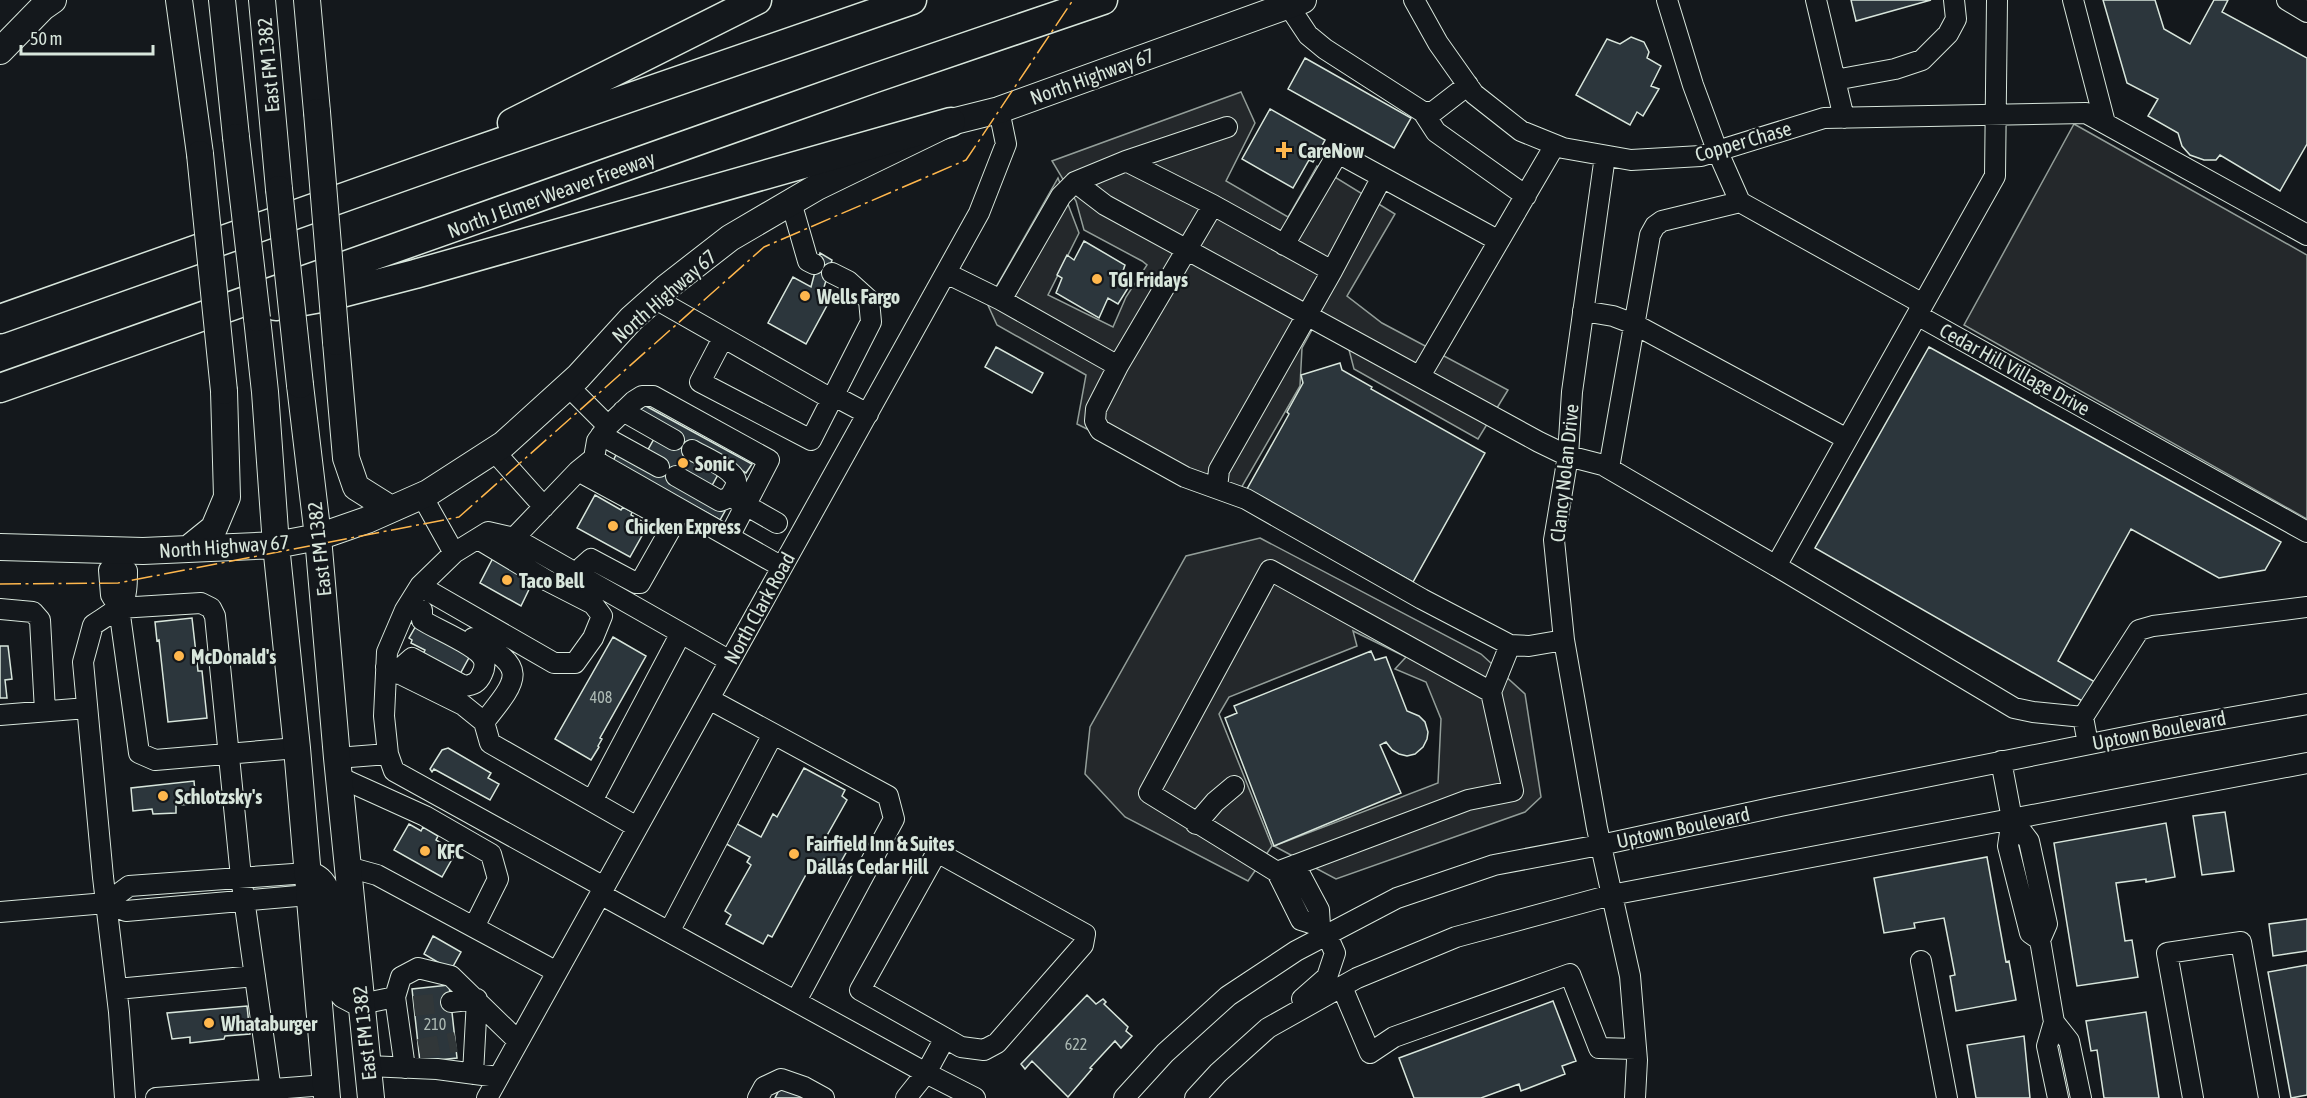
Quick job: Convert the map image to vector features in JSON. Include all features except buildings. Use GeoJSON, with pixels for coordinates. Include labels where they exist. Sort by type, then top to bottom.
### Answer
{"type":"FeatureCollection","features":[{"type":"Feature","properties":{"kind":"highway"},"geometry":{"type":"LineString","coordinates":[[452,159],[459,150],[467,145],[757,0]]}},
{"type":"Feature","properties":{"kind":"highway"},"geometry":{"type":"LineString","coordinates":[[0,319],[912,0]]}},
{"type":"Feature","properties":{"kind":"highway","name":"North J Elmer Weaver Freeway"},"geometry":{"type":"LineString","coordinates":[[0,388],[192,322],[872,79],[1103,0]]}},
{"type":"Feature","properties":{"kind":"highway"},"geometry":{"type":"LineString","coordinates":[[192,322],[326,297],[415,274],[951,122]]}},
{"type":"Feature","properties":{"kind":"main road"},"geometry":{"type":"LineString","coordinates":[[4,38],[53,0]]}},
{"type":"Feature","properties":{"kind":"main road"},"geometry":{"type":"LineString","coordinates":[[179,0],[200,154],[224,391],[227,497],[214,528],[188,549]]}},
{"type":"Feature","properties":{"kind":"main road","name":"East FM 1382"},"geometry":{"type":"LineString","coordinates":[[222,0],[266,392],[276,545],[297,748],[326,1091]]}},
{"type":"Feature","properties":{"kind":"main road","name":"East FM 1382"},"geometry":{"type":"LineString","coordinates":[[262,0],[300,385],[318,537],[371,1098]]}},
{"type":"Feature","properties":{"kind":"main road"},"geometry":{"type":"LineString","coordinates":[[307,0],[346,458],[356,487],[392,509]]}},
{"type":"Feature","properties":{"kind":"main road","name":"North Highway 67"},"geometry":{"type":"LineString","coordinates":[[0,547],[117,556],[188,549],[276,545],[318,537],[392,509],[422,496],[504,444],[568,386],[654,298],[730,238],[816,188],[951,122],[999,110],[1296,3]]}},
{"type":"Feature","properties":{"kind":"main road"},"geometry":{"type":"LineString","coordinates":[[303,818],[329,852],[348,867]]}},
{"type":"Feature","properties":{"kind":"main road"},"geometry":{"type":"LineString","coordinates":[[308,884],[321,881],[331,901],[335,921],[340,990],[344,995],[362,1004]]}},
{"type":"Feature","properties":{"kind":"street","name":"Copper Chase"},"geometry":{"type":"LineString","coordinates":[[1414,0],[1438,43],[1474,94],[1521,131],[1555,145],[1631,160],[1701,156],[1824,118],[2086,113],[2307,235]]}},
{"type":"Feature","properties":{"kind":"street"},"geometry":{"type":"LineString","coordinates":[[1667,0],[1692,85],[1740,202],[1920,310],[1776,566]]}},
{"type":"Feature","properties":{"kind":"street"},"geometry":{"type":"LineString","coordinates":[[1816,0],[1844,118]]}},
{"type":"Feature","properties":{"kind":"street"},"geometry":{"type":"LineString","coordinates":[[1835,80],[1895,69],[1922,60],[1948,34],[1956,19],[1954,0]]}},
{"type":"Feature","properties":{"kind":"street","name":"Cedar Hill Village Drive"},"geometry":{"type":"LineString","coordinates":[[1997,0],[1995,176],[1920,310],[2307,532]]}},
{"type":"Feature","properties":{"kind":"street"},"geometry":{"type":"LineString","coordinates":[[2073,0],[2105,123]]}},
{"type":"Feature","properties":{"kind":"street"},"geometry":{"type":"LineString","coordinates":[[2287,0],[2307,12]]}},
{"type":"Feature","properties":{"kind":"street"},"geometry":{"type":"LineString","coordinates":[[1296,3],[1308,35],[1325,49],[1423,112],[1436,132],[1526,196]]}},
{"type":"Feature","properties":{"kind":"street"},"geometry":{"type":"LineString","coordinates":[[1423,112],[1433,112],[1468,85]]}},
{"type":"Feature","properties":{"kind":"street","name":"North Clark Road"},"geometry":{"type":"LineString","coordinates":[[487,1098],[978,213],[1006,144],[999,110]]}},
{"type":"Feature","properties":{"kind":"street"},"geometry":{"type":"LineString","coordinates":[[1001,300],[1061,196],[1075,182],[1126,161],[1227,127]]}},
{"type":"Feature","properties":{"kind":"street"},"geometry":{"type":"LineString","coordinates":[[1420,376],[1555,145]]}},
{"type":"Feature","properties":{"kind":"street"},"geometry":{"type":"LineString","coordinates":[[1284,245],[1338,153],[1500,241]]}},
{"type":"Feature","properties":{"kind":"street","name":"Clancy Nolan Drive"},"geometry":{"type":"LineString","coordinates":[[1605,156],[1572,392],[1568,456],[1554,540],[1564,640],[1600,845],[1630,976],[1636,1049],[1635,1098]]}},
{"type":"Feature","properties":{"kind":"street"},"geometry":{"type":"LineString","coordinates":[[1126,161],[1213,205],[1332,271]]}},
{"type":"Feature","properties":{"kind":"street"},"geometry":{"type":"LineString","coordinates":[[1217,488],[1219,470],[1332,271],[1382,177]]}},
{"type":"Feature","properties":{"kind":"street"},"geometry":{"type":"LineString","coordinates":[[1075,182],[1105,205],[1568,456],[1609,468],[2014,708],[2083,717]]}},
{"type":"Feature","properties":{"kind":"street"},"geometry":{"type":"LineString","coordinates":[[791,202],[808,261],[814,264]]}},
{"type":"Feature","properties":{"kind":"street"},"geometry":{"type":"LineString","coordinates":[[1609,468],[1650,235],[1655,226],[1666,220],[1740,202]]}},
{"type":"Feature","properties":{"kind":"street"},"geometry":{"type":"LineString","coordinates":[[1213,205],[1118,366],[1096,409],[1095,421],[1100,430],[1185,477],[1246,499],[1422,599],[1510,645],[1529,646],[1564,640]]}},
{"type":"Feature","properties":{"kind":"street"},"geometry":{"type":"LineString","coordinates":[[723,338],[700,382],[811,440],[871,322],[869,300],[848,280],[832,273]]}},
{"type":"Feature","properties":{"kind":"street"},"geometry":{"type":"LineString","coordinates":[[946,273],[1001,300],[1118,366]]}},
{"type":"Feature","properties":{"kind":"street"},"geometry":{"type":"LineString","coordinates":[[654,298],[828,398],[834,396],[868,414]]}},
{"type":"Feature","properties":{"kind":"street"},"geometry":{"type":"LineString","coordinates":[[1583,311],[1613,316],[1634,324],[1847,439]]}},
{"type":"Feature","properties":{"kind":"street"},"geometry":{"type":"LineString","coordinates":[[568,386],[605,430],[668,472],[720,501],[738,501],[777,523]]}},
{"type":"Feature","properties":{"kind":"street"},"geometry":{"type":"LineString","coordinates":[[514,538],[544,507],[586,475],[594,458],[597,441],[623,411],[642,396],[653,396],[769,460],[738,501]]}},
{"type":"Feature","properties":{"kind":"street"},"geometry":{"type":"LineString","coordinates":[[623,411],[674,440]]}},
{"type":"Feature","properties":{"kind":"street"},"geometry":{"type":"LineString","coordinates":[[692,450],[735,476],[738,501],[729,537]]}},
{"type":"Feature","properties":{"kind":"street"},"geometry":{"type":"LineString","coordinates":[[494,451],[544,507]]}},
{"type":"Feature","properties":{"kind":"street"},"geometry":{"type":"LineString","coordinates":[[594,458],[782,567]]}},
{"type":"Feature","properties":{"kind":"street"},"geometry":{"type":"LineString","coordinates":[[578,574],[591,559],[640,583],[674,523],[586,475]]}},
{"type":"Feature","properties":{"kind":"street"},"geometry":{"type":"LineString","coordinates":[[422,496],[454,553]]}},
{"type":"Feature","properties":{"kind":"street"},"geometry":{"type":"LineString","coordinates":[[730,661],[514,538],[488,532],[454,553],[417,600],[387,652],[393,670],[384,716],[388,754],[394,771],[602,890],[669,932],[975,1098]]}},
{"type":"Feature","properties":{"kind":"street"},"geometry":{"type":"LineString","coordinates":[[417,600],[554,663],[575,663],[592,638],[602,616],[593,604],[478,539]]}},
{"type":"Feature","properties":{"kind":"street"},"geometry":{"type":"LineString","coordinates":[[117,556],[128,571],[127,595],[119,608],[93,625],[83,662],[106,903],[117,989],[125,1098]]}},
{"type":"Feature","properties":{"kind":"street"},"geometry":{"type":"LineString","coordinates":[[1491,692],[1270,570],[1149,793],[1196,824],[1286,868],[1468,801],[1513,791],[1491,692],[1510,645]]}},
{"type":"Feature","properties":{"kind":"street"},"geometry":{"type":"LineString","coordinates":[[393,670],[412,658],[464,686],[471,686],[477,682],[484,668],[482,657],[472,648],[422,620],[417,600]]}},
{"type":"Feature","properties":{"kind":"street"},"geometry":{"type":"LineString","coordinates":[[417,600],[506,658],[512,665],[513,673],[504,696],[484,722]]}},
{"type":"Feature","properties":{"kind":"street"},"geometry":{"type":"LineString","coordinates":[[119,608],[201,603],[211,608],[215,616],[241,877],[272,1094]]}},
{"type":"Feature","properties":{"kind":"street"},"geometry":{"type":"LineString","coordinates":[[2088,744],[2083,717],[2139,630],[2153,626],[2307,607]]}},
{"type":"Feature","properties":{"kind":"street"},"geometry":{"type":"LineString","coordinates":[[119,608],[139,753],[156,760],[297,748]]}},
{"type":"Feature","properties":{"kind":"street"},"geometry":{"type":"LineString","coordinates":[[0,609],[33,612],[40,620],[45,711]]}},
{"type":"Feature","properties":{"kind":"street"},"geometry":{"type":"LineString","coordinates":[[592,801],[681,633]]}},
{"type":"Feature","properties":{"kind":"street"},"geometry":{"type":"LineString","coordinates":[[393,670],[463,705],[484,722],[490,743],[637,827]]}},
{"type":"Feature","properties":{"kind":"street"},"geometry":{"type":"LineString","coordinates":[[709,699],[888,796],[894,819],[796,1001]]}},
{"type":"Feature","properties":{"kind":"street","name":"Uptown Boulevard"},"geometry":{"type":"LineString","coordinates":[[1124,1098],[1165,1053],[1228,996],[1324,931],[1397,898],[1494,865],[2001,761],[2307,704]]}},
{"type":"Feature","properties":{"kind":"street"},"geometry":{"type":"LineString","coordinates":[[0,715],[87,708]]}},
{"type":"Feature","properties":{"kind":"street"},"geometry":{"type":"LineString","coordinates":[[669,932],[773,734]]}},
{"type":"Feature","properties":{"kind":"street"},"geometry":{"type":"LineString","coordinates":[[338,767],[388,754]]}},
{"type":"Feature","properties":{"kind":"street"},"geometry":{"type":"LineString","coordinates":[[2001,761],[2012,819],[2008,846],[2030,933],[2040,940],[2054,1022],[2047,1046],[2058,1098]]}},
{"type":"Feature","properties":{"kind":"street"},"geometry":{"type":"LineString","coordinates":[[1268,1028],[1358,978],[1456,937],[1611,895],[2307,763]]}},
{"type":"Feature","properties":{"kind":"street"},"geometry":{"type":"LineString","coordinates":[[338,767],[369,788],[425,816],[491,854],[498,879],[474,927]]}},
{"type":"Feature","properties":{"kind":"street"},"geometry":{"type":"LineString","coordinates":[[1196,824],[1215,802],[1234,786]]}},
{"type":"Feature","properties":{"kind":"street"},"geometry":{"type":"LineString","coordinates":[[937,852],[1085,934],[1083,945],[997,1043],[984,1050],[961,1047],[945,1038],[860,990],[937,852]]}},
{"type":"Feature","properties":{"kind":"street"},"geometry":{"type":"LineString","coordinates":[[348,867],[377,875],[557,972]]}},
{"type":"Feature","properties":{"kind":"street"},"geometry":{"type":"LineString","coordinates":[[1195,1098],[1218,1073],[1314,991],[1327,977],[1335,953],[1324,931],[1301,920],[1286,868]]}},
{"type":"Feature","properties":{"kind":"street"},"geometry":{"type":"LineString","coordinates":[[106,903],[129,885],[241,877],[308,884]]}},
{"type":"Feature","properties":{"kind":"street"},"geometry":{"type":"LineString","coordinates":[[0,912],[106,903],[126,911],[245,901],[308,884]]}},
{"type":"Feature","properties":{"kind":"street"},"geometry":{"type":"LineString","coordinates":[[2193,1098],[2167,953],[2241,942],[2269,1098]]}},
{"type":"Feature","properties":{"kind":"street"},"geometry":{"type":"LineString","coordinates":[[1921,961],[1947,1098]]}},
{"type":"Feature","properties":{"kind":"street"},"geometry":{"type":"LineString","coordinates":[[409,1056],[401,977],[418,968],[451,976],[519,1041]]}},
{"type":"Feature","properties":{"kind":"street"},"geometry":{"type":"LineString","coordinates":[[1342,987],[1370,1053],[1394,1037],[1570,974],[1599,1048],[1636,1049]]}},
{"type":"Feature","properties":{"kind":"street"},"geometry":{"type":"LineString","coordinates":[[117,989],[255,976]]}},
{"type":"Feature","properties":{"kind":"street"},"geometry":{"type":"LineString","coordinates":[[451,1002],[477,999]]}},
{"type":"Feature","properties":{"kind":"street"},"geometry":{"type":"LineString","coordinates":[[473,1074],[465,1041],[477,999]]}},
{"type":"Feature","properties":{"kind":"street"},"geometry":{"type":"LineString","coordinates":[[362,1004],[402,1004]]}},
{"type":"Feature","properties":{"kind":"street"},"geometry":{"type":"LineString","coordinates":[[2054,1022],[2069,1041],[2081,1098]]}},
{"type":"Feature","properties":{"kind":"street"},"geometry":{"type":"LineString","coordinates":[[906,1098],[926,1073],[945,1038]]}},
{"type":"Feature","properties":{"kind":"street"},"geometry":{"type":"LineString","coordinates":[[368,1066],[409,1056],[438,1069],[498,1077]]}},
{"type":"Feature","properties":{"kind":"street"},"geometry":{"type":"LineString","coordinates":[[758,1098],[764,1087],[782,1079],[824,1098]]}},
{"type":"Feature","properties":{"kind":"street"},"geometry":{"type":"LineString","coordinates":[[156,1098],[326,1091]]}},
{"type":"Feature","properties":{"kind":"shaded area"},"geometry":{"type":"Polygon","coordinates":[[[1241,92],[1255,123],[1226,181],[1288,217],[1317,166],[1395,214],[1347,296],[1382,323],[1508,390],[1478,439],[1354,369],[1348,346],[1313,328],[1302,348],[1300,386],[1233,502],[1077,424],[1086,375],[997,325],[987,303],[1058,178],[1079,233],[1048,295],[1113,327],[1126,297],[1147,265],[1084,230],[1076,201],[1052,161],[1241,92]]]}},
{"type":"Feature","properties":{"kind":"shaded area"},"geometry":{"type":"Polygon","coordinates":[[[2074,124],[2307,255],[2307,519],[1964,325],[2074,124]]]}},
{"type":"Feature","properties":{"kind":"shaded area"},"geometry":{"type":"Polygon","coordinates":[[[1260,538],[1481,654],[1525,694],[1541,797],[1525,812],[1336,879],[1274,846],[1438,783],[1441,719],[1426,682],[1395,669],[1406,657],[1353,631],[1357,646],[1229,697],[1219,714],[1272,846],[1248,881],[1125,817],[1085,774],[1090,727],[1186,556],[1260,538]]]}},
{"type":"Feature","properties":{"kind":"tunnel"},"geometry":{"type":"LineString","coordinates":[[414,1006],[451,1002]]}},
{"type":"Feature","properties":{"kind":"tunnel"},"geometry":{"type":"LineString","coordinates":[[419,1049],[456,1042]]}},
{"type":"Feature","properties":{"kind":"power"},"geometry":{"type":"LineString","coordinates":[[0,584],[118,583],[459,517],[764,247],[966,160],[1073,0]]}},
{"type":"Feature","properties":{"kind":"place","name":"CareNow"},"geometry":{"type":"Point","coordinates":[1284,150]}},
{"type":"Feature","properties":{"kind":"place","name":"TGI Fridays"},"geometry":{"type":"Point","coordinates":[1097,279]}},
{"type":"Feature","properties":{"kind":"place","name":"Wells Fargo"},"geometry":{"type":"Point","coordinates":[805,296]}},
{"type":"Feature","properties":{"kind":"place","name":"Sonic"},"geometry":{"type":"Point","coordinates":[683,463]}},
{"type":"Feature","properties":{"kind":"place","name":"Chicken Express"},"geometry":{"type":"Point","coordinates":[613,526]}},
{"type":"Feature","properties":{"kind":"place","name":"Taco Bell"},"geometry":{"type":"Point","coordinates":[507,580]}},
{"type":"Feature","properties":{"kind":"place","name":"McDonald's"},"geometry":{"type":"Point","coordinates":[179,656]}},
{"type":"Feature","properties":{"kind":"place","name":"Schlotzsky's"},"geometry":{"type":"Point","coordinates":[163,796]}},
{"type":"Feature","properties":{"kind":"place","name":"KFC"},"geometry":{"type":"Point","coordinates":[425,851]}},
{"type":"Feature","properties":{"kind":"place","name":"Fairfield Inn & Suites Dallas Cedar Hill"},"geometry":{"type":"Point","coordinates":[794,854]}},
{"type":"Feature","properties":{"kind":"place","name":"Whataburger"},"geometry":{"type":"Point","coordinates":[209,1023]}}]}
